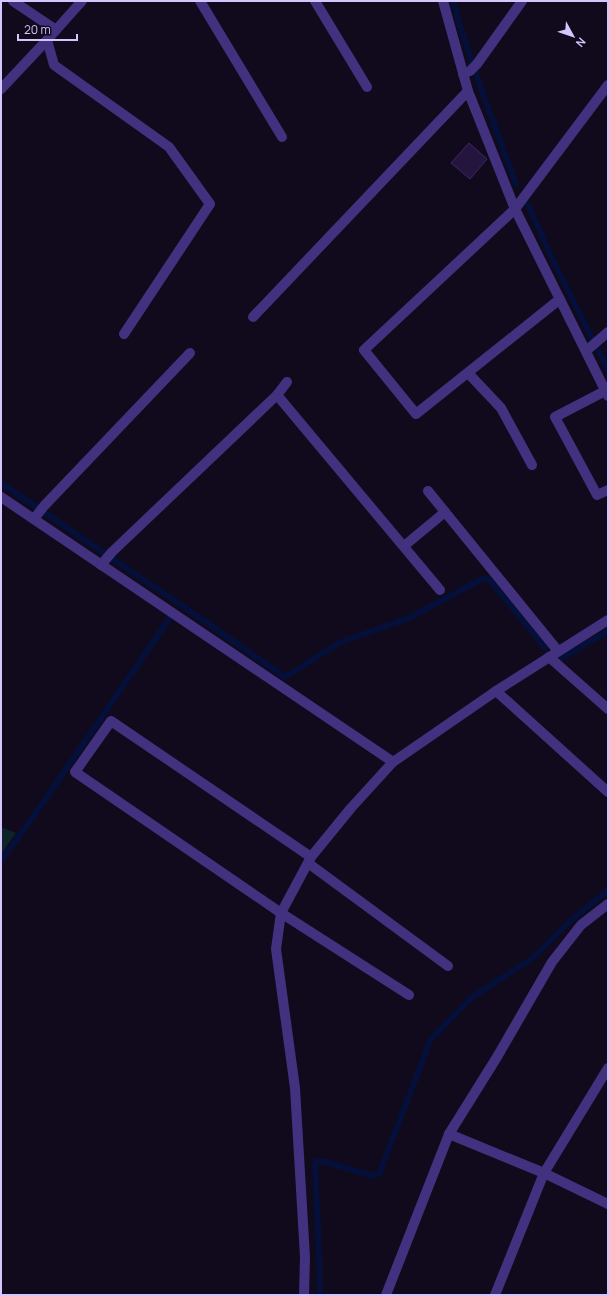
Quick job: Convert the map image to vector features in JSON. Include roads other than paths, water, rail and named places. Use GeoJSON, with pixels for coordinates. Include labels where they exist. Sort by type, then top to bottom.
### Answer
{"type":"FeatureCollection","features":[{"type":"Feature","properties":{"kind":"street"},"geometry":{"type":"LineString","coordinates":[[14,1],[56,30]]}},
{"type":"Feature","properties":{"kind":"street"},"geometry":{"type":"LineString","coordinates":[[1,90],[82,1]]}},
{"type":"Feature","properties":{"kind":"street"},"geometry":{"type":"LineString","coordinates":[[200,1],[282,137]]}},
{"type":"Feature","properties":{"kind":"street"},"geometry":{"type":"LineString","coordinates":[[315,1],[367,87]]}},
{"type":"Feature","properties":{"kind":"street"},"geometry":{"type":"LineString","coordinates":[[443,1],[470,70],[468,91],[515,209],[560,299],[592,346],[607,394],[555,417],[597,495],[608,490]]}},
{"type":"Feature","properties":{"kind":"street"},"geometry":{"type":"LineString","coordinates":[[470,70],[522,1]]}},
{"type":"Feature","properties":{"kind":"street"},"geometry":{"type":"LineString","coordinates":[[47,40],[54,65],[169,147],[210,204],[124,334]]}},
{"type":"Feature","properties":{"kind":"street"},"geometry":{"type":"LineString","coordinates":[[560,299],[416,414],[364,350],[515,209],[608,85]]}},
{"type":"Feature","properties":{"kind":"street"},"geometry":{"type":"LineString","coordinates":[[253,317],[468,91]]}},
{"type":"Feature","properties":{"kind":"street"},"geometry":{"type":"LineString","coordinates":[[592,346],[608,332]]}},
{"type":"Feature","properties":{"kind":"street"},"geometry":{"type":"LineString","coordinates":[[38,513],[190,353]]}},
{"type":"Feature","properties":{"kind":"street"},"geometry":{"type":"LineString","coordinates":[[468,373],[501,408],[532,465]]}},
{"type":"Feature","properties":{"kind":"street"},"geometry":{"type":"LineString","coordinates":[[107,559],[277,395],[287,382]]}},
{"type":"Feature","properties":{"kind":"street"},"geometry":{"type":"LineString","coordinates":[[277,395],[440,590]]}},
{"type":"Feature","properties":{"kind":"street"},"geometry":{"type":"LineString","coordinates":[[428,491],[558,651]]}},
{"type":"Feature","properties":{"kind":"street"},"geometry":{"type":"LineString","coordinates":[[1,497],[38,513],[107,559],[393,762]]}},
{"type":"Feature","properties":{"kind":"street"},"geometry":{"type":"LineString","coordinates":[[404,546],[444,512]]}},
{"type":"Feature","properties":{"kind":"street"},"geometry":{"type":"LineString","coordinates":[[304,1295],[305,1257],[295,1088],[276,949],[281,913],[310,860],[351,808],[393,762],[496,691],[608,620]]}},
{"type":"Feature","properties":{"kind":"street"},"geometry":{"type":"LineString","coordinates":[[549,657],[608,710]]}},
{"type":"Feature","properties":{"kind":"street"},"geometry":{"type":"LineString","coordinates":[[496,691],[608,792]]}},
{"type":"Feature","properties":{"kind":"street"},"geometry":{"type":"LineString","coordinates":[[409,995],[281,913],[76,772],[111,721],[310,860],[448,966]]}},
{"type":"Feature","properties":{"kind":"street"},"geometry":{"type":"LineString","coordinates":[[386,1295],[449,1134],[497,1057],[552,962],[581,926],[608,904]]}},
{"type":"Feature","properties":{"kind":"street"},"geometry":{"type":"LineString","coordinates":[[496,1295],[544,1173],[608,1068]]}},
{"type":"Feature","properties":{"kind":"street"},"geometry":{"type":"LineString","coordinates":[[449,1134],[544,1173],[608,1204]]}},
{"type":"Feature","properties":{"kind":"waterway"},"geometry":{"type":"LineString","coordinates":[[453,1],[475,70],[516,184]]}},
{"type":"Feature","properties":{"kind":"waterway"},"geometry":{"type":"LineString","coordinates":[[528,205],[553,260],[608,370]]}},
{"type":"Feature","properties":{"kind":"waterway"},"geometry":{"type":"LineString","coordinates":[[1,483],[285,677],[341,642],[409,618],[482,579],[488,579],[492,583],[545,648]]}},
{"type":"Feature","properties":{"kind":"waterway"},"geometry":{"type":"LineString","coordinates":[[1,861],[169,619]]}},
{"type":"Feature","properties":{"kind":"waterway"},"geometry":{"type":"LineString","coordinates":[[562,658],[608,631]]}},
{"type":"Feature","properties":{"kind":"waterway"},"geometry":{"type":"LineString","coordinates":[[320,1295],[315,1162],[326,1162],[373,1176],[379,1174],[431,1039],[471,998],[534,957],[570,921],[608,890]]}}]}
